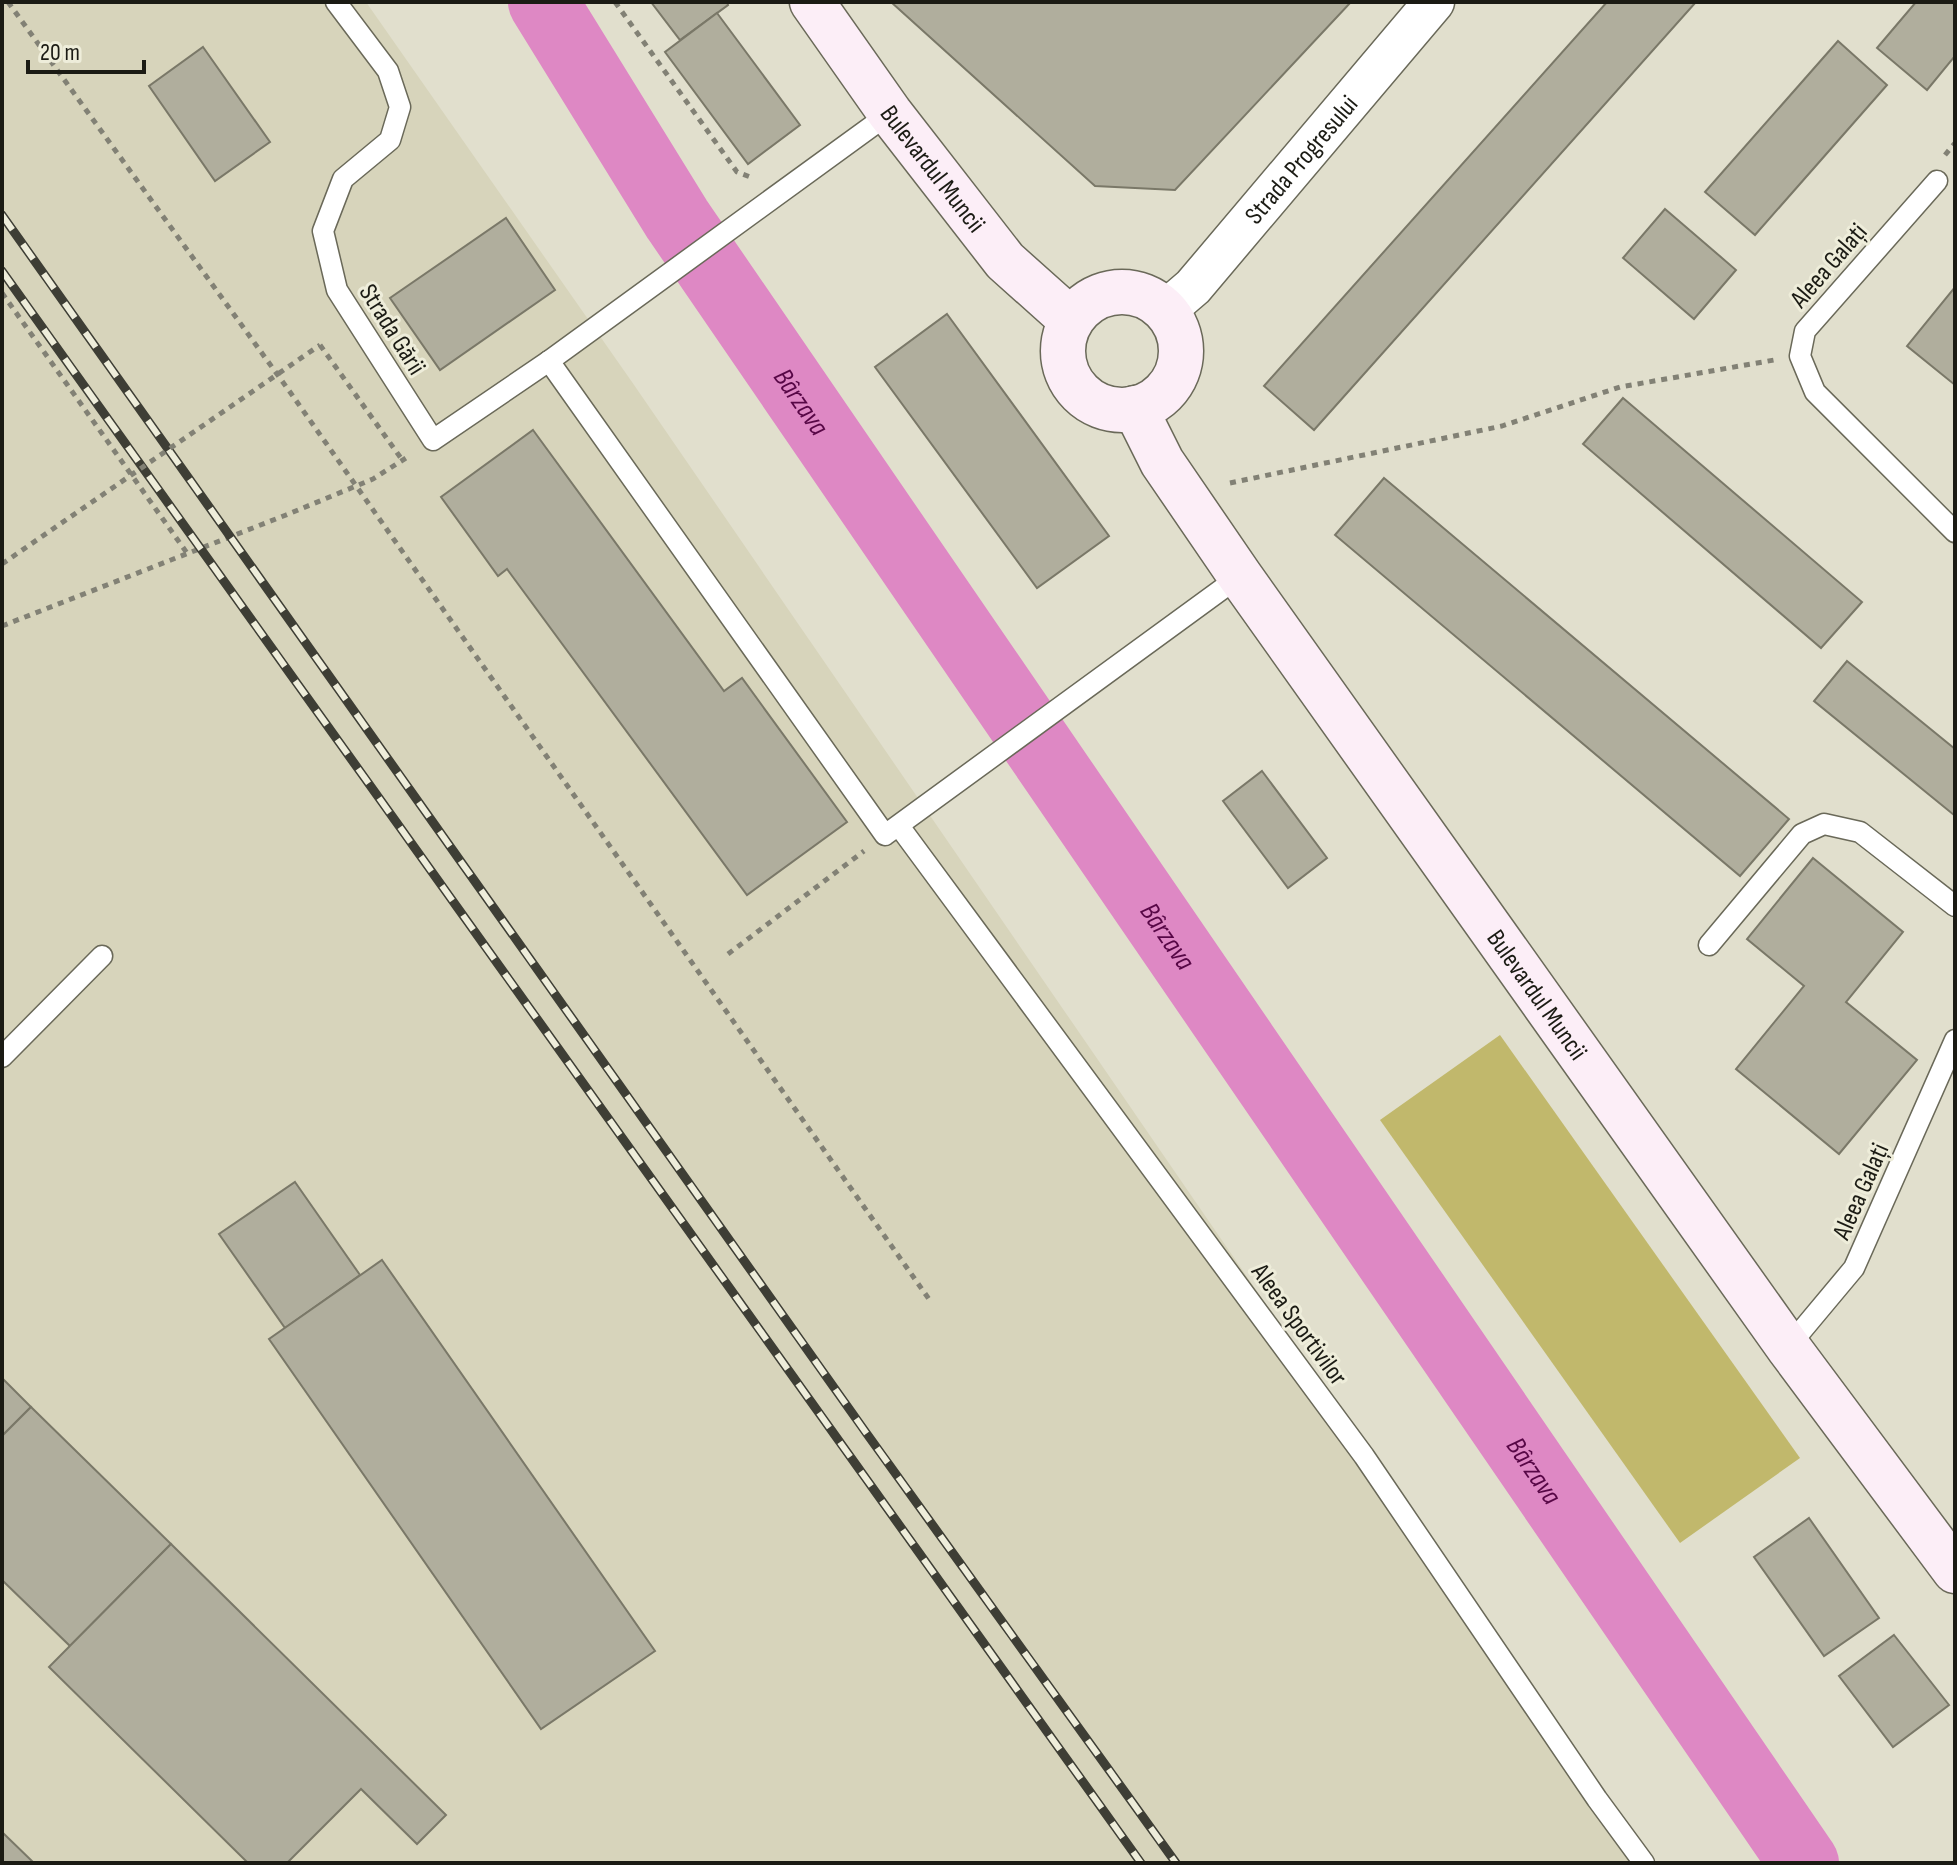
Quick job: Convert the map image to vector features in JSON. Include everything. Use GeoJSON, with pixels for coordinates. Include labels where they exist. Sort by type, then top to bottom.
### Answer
{"type":"FeatureCollection","features":[{"type":"Feature","properties":{"kind":"street","name":"Bulevardul Muncii"},"geometry":{"type":"LineString","coordinates":[[812,2],[890,113],[1005,261],[1071,320]]}},
{"type":"Feature","properties":{"kind":"street","name":"Strada Progresului"},"geometry":{"type":"LineString","coordinates":[[1165,311],[1193,287],[1434,2]]}},
{"type":"Feature","properties":{"kind":"street"},"geometry":{"type":"LineString","coordinates":[[1127,292],[1148,298],[1165,311],[1177,329],[1181,348],[1178,368],[1169,387],[1154,400],[1135,408],[1112,410],[1090,401],[1073,386],[1064,364],[1063,342],[1071,320],[1086,304],[1105,294],[1127,292]]}},
{"type":"Feature","properties":{"kind":"street","name":"Bulevardul Muncii"},"geometry":{"type":"LineString","coordinates":[[1135,408],[1162,462],[1240,576],[1788,1347],[1955,1571]]}},
{"type":"Feature","properties":{"kind":"lane","name":"Strada Gării"},"geometry":{"type":"LineString","coordinates":[[336,2],[388,71],[400,107],[390,140],[343,179],[323,231],[337,290],[433,440],[549,361],[890,113]]}},
{"type":"Feature","properties":{"kind":"lane","name":"Aleea Galați"},"geometry":{"type":"LineString","coordinates":[[1800,356],[1805,331],[1937,181]]}},
{"type":"Feature","properties":{"kind":"lane"},"geometry":{"type":"LineString","coordinates":[[1800,356],[1815,392],[1955,532]]}},
{"type":"Feature","properties":{"kind":"lane"},"geometry":{"type":"LineString","coordinates":[[549,361],[892,830],[1240,576]]}},
{"type":"Feature","properties":{"kind":"lane"},"geometry":{"type":"LineString","coordinates":[[1709,945],[1802,834],[1824,824],[1860,832],[1955,906]]}},
{"type":"Feature","properties":{"kind":"lane","name":"Aleea Sportivilor"},"geometry":{"type":"LineString","coordinates":[[892,830],[1364,1456],[1597,1799],[1644,1863]]}},
{"type":"Feature","properties":{"kind":"lane"},"geometry":{"type":"LineString","coordinates":[[2,1057],[102,956]]}},
{"type":"Feature","properties":{"kind":"lane","name":"Aleea Galați"},"geometry":{"type":"LineString","coordinates":[[1788,1347],[1854,1268],[1955,1040]]}},
{"type":"Feature","properties":{"kind":"path"},"geometry":{"type":"LineString","coordinates":[[8,2],[281,379],[931,1302]]}},
{"type":"Feature","properties":{"kind":"path"},"geometry":{"type":"LineString","coordinates":[[615,2],[737,172],[779,194]]}},
{"type":"Feature","properties":{"kind":"path"},"geometry":{"type":"LineString","coordinates":[[2,293],[187,553]]}},
{"type":"Feature","properties":{"kind":"path"},"geometry":{"type":"LineString","coordinates":[[2,564],[320,345],[403,461]]}},
{"type":"Feature","properties":{"kind":"path"},"geometry":{"type":"LineString","coordinates":[[1230,483],[1502,426],[1620,387],[1800,356]]}},
{"type":"Feature","properties":{"kind":"path"},"geometry":{"type":"LineString","coordinates":[[2,626],[384,474]]}},
{"type":"Feature","properties":{"kind":"path"},"geometry":{"type":"LineString","coordinates":[[728,954],[892,830]]}},
{"type":"Feature","properties":{"kind":"shaded area"},"geometry":{"type":"Polygon","coordinates":[[[2,2],[366,2],[632,382],[1650,1863],[2,1863],[2,2]]]}},
{"type":"Feature","properties":{"kind":"shaded area"},"geometry":{"type":"Polygon","coordinates":[[[1500,1035],[1800,1458],[1680,1543],[1380,1120],[1500,1035]]]}},
{"type":"Feature","properties":{"kind":"building"},"geometry":{"type":"Polygon","coordinates":[[[651,2],[727,2],[728,5],[680,40],[651,2]]]}},
{"type":"Feature","properties":{"kind":"building"},"geometry":{"type":"Polygon","coordinates":[[[891,2],[1351,2],[1175,190],[1095,186],[891,2]]]}},
{"type":"Feature","properties":{"kind":"building"},"geometry":{"type":"Polygon","coordinates":[[[1607,2],[1696,2],[1314,430],[1264,386],[1607,2]]]}},
{"type":"Feature","properties":{"kind":"building"},"geometry":{"type":"Polygon","coordinates":[[[1916,2],[1955,2],[1955,56],[1927,90],[1877,48],[1916,2]]]}},
{"type":"Feature","properties":{"kind":"building"},"geometry":{"type":"Polygon","coordinates":[[[717,13],[800,125],[748,164],[665,52],[717,13]]]}},
{"type":"Feature","properties":{"kind":"building"},"geometry":{"type":"Polygon","coordinates":[[[1838,41],[1887,85],[1755,235],[1705,192],[1838,41]]]}},
{"type":"Feature","properties":{"kind":"building"},"geometry":{"type":"Polygon","coordinates":[[[203,47],[270,142],[215,181],[149,86],[203,47]]]}},
{"type":"Feature","properties":{"kind":"building"},"geometry":{"type":"Polygon","coordinates":[[[1665,209],[1736,270],[1694,319],[1623,258],[1665,209]]]}},
{"type":"Feature","properties":{"kind":"building"},"geometry":{"type":"Polygon","coordinates":[[[506,218],[555,290],[440,370],[390,298],[506,218]]]}},
{"type":"Feature","properties":{"kind":"building"},"geometry":{"type":"Polygon","coordinates":[[[1955,287],[1955,385],[1907,346],[1955,287]]]}},
{"type":"Feature","properties":{"kind":"building"},"geometry":{"type":"Polygon","coordinates":[[[947,314],[1109,536],[1037,588],[875,367],[947,314]]]}},
{"type":"Feature","properties":{"kind":"building"},"geometry":{"type":"Polygon","coordinates":[[[1623,398],[1862,602],[1821,648],[1583,444],[1623,398]]]}},
{"type":"Feature","properties":{"kind":"building"},"geometry":{"type":"Polygon","coordinates":[[[533,430],[724,691],[742,678],[847,822],[747,895],[507,569],[498,576],[441,497],[533,430]]]}},
{"type":"Feature","properties":{"kind":"building"},"geometry":{"type":"Polygon","coordinates":[[[1384,478],[1789,819],[1740,876],[1335,535],[1384,478]]]}},
{"type":"Feature","properties":{"kind":"building"},"geometry":{"type":"Polygon","coordinates":[[[1847,661],[1955,749],[1954,815],[1814,701],[1847,661]]]}},
{"type":"Feature","properties":{"kind":"building"},"geometry":{"type":"Polygon","coordinates":[[[1262,771],[1327,858],[1288,888],[1223,801],[1262,771]]]}},
{"type":"Feature","properties":{"kind":"building"},"geometry":{"type":"Polygon","coordinates":[[[1813,858],[1903,932],[1846,1002],[1917,1060],[1839,1154],[1736,1069],[1804,986],[1747,939],[1813,858]]]}},
{"type":"Feature","properties":{"kind":"building"},"geometry":{"type":"Polygon","coordinates":[[[295,1182],[360,1275],[285,1328],[219,1234],[295,1182]]]}},
{"type":"Feature","properties":{"kind":"building"},"geometry":{"type":"Polygon","coordinates":[[[382,1260],[655,1651],[541,1729],[269,1339],[382,1260]]]}},
{"type":"Feature","properties":{"kind":"building"},"geometry":{"type":"Polygon","coordinates":[[[2,1378],[31,1407],[2,1436],[2,1378]]]}},
{"type":"Feature","properties":{"kind":"building"},"geometry":{"type":"Polygon","coordinates":[[[31,1407],[171,1544],[70,1646],[2,1580],[2,1436],[31,1407]]]}},
{"type":"Feature","properties":{"kind":"building"},"geometry":{"type":"Polygon","coordinates":[[[1809,1518],[1879,1618],[1824,1656],[1754,1557],[1809,1518]]]}},
{"type":"Feature","properties":{"kind":"building"},"geometry":{"type":"Polygon","coordinates":[[[171,1544],[446,1815],[417,1844],[361,1789],[287,1863],[248,1863],[49,1667],[171,1544]]]}},
{"type":"Feature","properties":{"kind":"building"},"geometry":{"type":"Polygon","coordinates":[[[1894,1635],[1949,1705],[1893,1747],[1839,1676],[1894,1635]]]}},
{"type":"Feature","properties":{"kind":"building"},"geometry":{"type":"Polygon","coordinates":[[[2,1832],[34,1863],[2,1863],[2,1832]]]}},
{"type":"Feature","properties":{"kind":"waterway","name":"Bârzava"},"geometry":{"type":"LineString","coordinates":[[543,2],[677,219],[1804,1863]]}},
{"type":"Feature","properties":{"kind":"railway"},"geometry":{"type":"LineString","coordinates":[[2,215],[867,1434],[1176,1863]]}},
{"type":"Feature","properties":{"kind":"railway"},"geometry":{"type":"LineString","coordinates":[[2,271],[1141,1863]]}}]}
